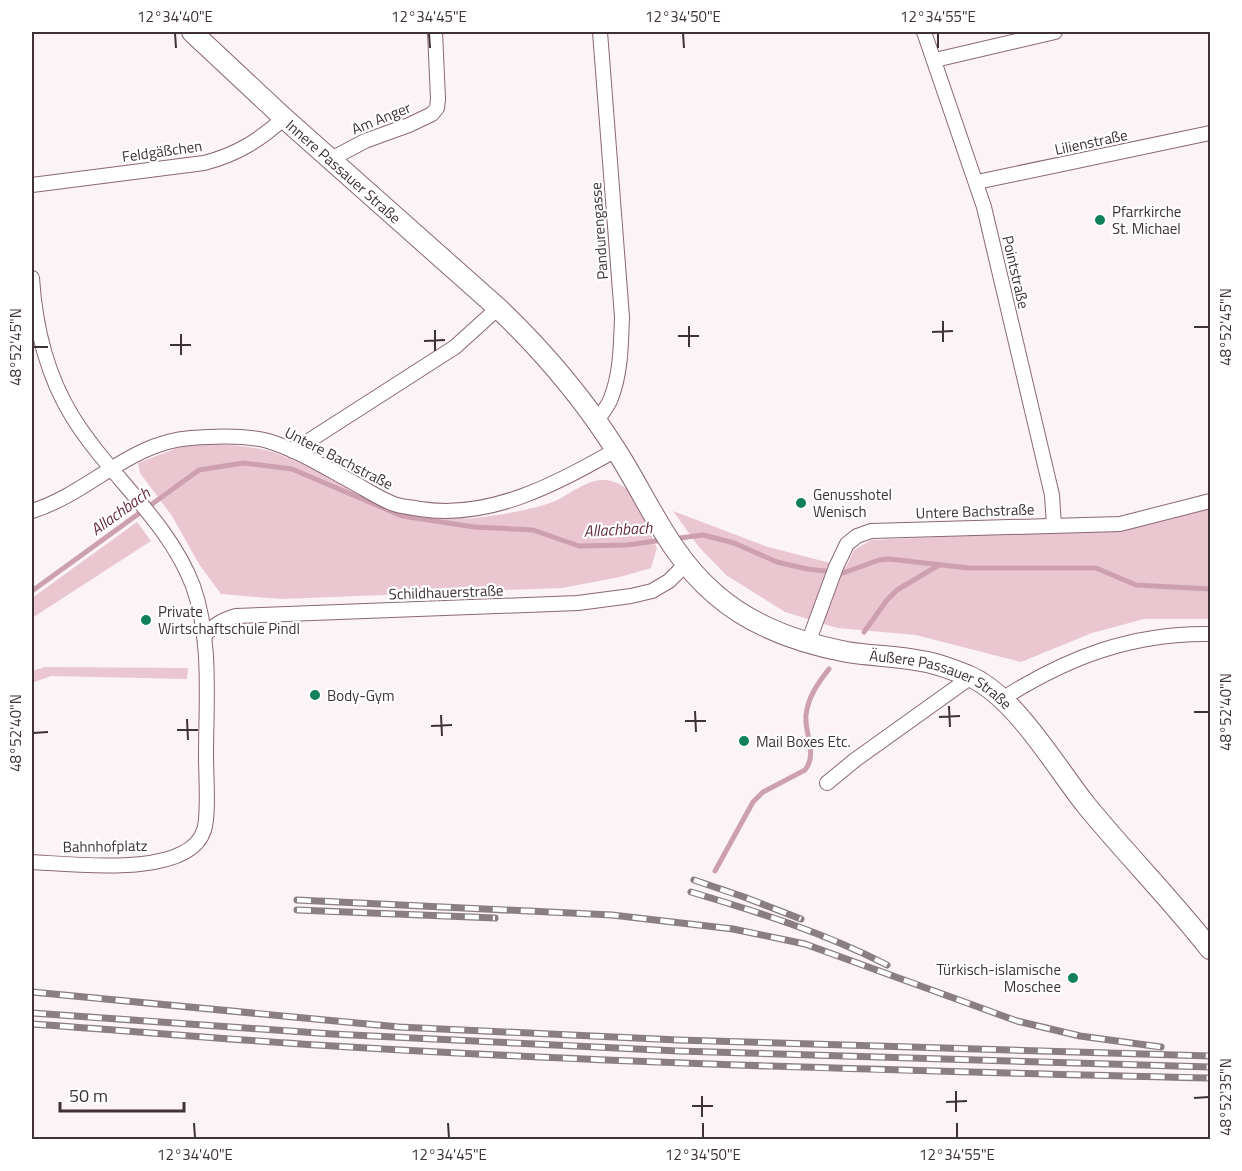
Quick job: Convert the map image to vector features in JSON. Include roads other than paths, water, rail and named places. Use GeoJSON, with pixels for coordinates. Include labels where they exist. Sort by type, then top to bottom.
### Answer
{"type":"FeatureCollection","features":[{"type":"Feature","properties":{"kind":"main road","name":"Innere Passauer Straße"},"geometry":{"type":"LineString","coordinates":[[192,32],[284,118],[525,334],[569,383],[616,450],[631,477]]}},
{"type":"Feature","properties":{"kind":"main road","name":"Äußere Passauer Straße"},"geometry":{"type":"LineString","coordinates":[[631,477],[683,562],[715,595],[748,618],[768,628],[808,642],[846,652],[924,661],[971,677],[1002,699],[1040,744],[1086,805],[1210,949]]}},
{"type":"Feature","properties":{"kind":"street","name":"Am Anger"},"geometry":{"type":"LineString","coordinates":[[331,159],[365,141],[432,114],[437,108],[435,32]]}},
{"type":"Feature","properties":{"kind":"street","name":"Pandurengasse"},"geometry":{"type":"LineString","coordinates":[[596,422],[611,398],[615,384],[622,317],[600,32]]}},
{"type":"Feature","properties":{"kind":"street","name":"Pointstraße"},"geometry":{"type":"LineString","coordinates":[[924,32],[977,182],[1052,495],[1054,525]]}},
{"type":"Feature","properties":{"kind":"street"},"geometry":{"type":"LineString","coordinates":[[935,60],[1055,32]]}},
{"type":"Feature","properties":{"kind":"street","name":"Feldgäßchen"},"geometry":{"type":"LineString","coordinates":[[32,185],[222,159],[250,145],[284,118]]}},
{"type":"Feature","properties":{"kind":"street","name":"Lilienstraße"},"geometry":{"type":"LineString","coordinates":[[977,182],[1210,133]]}},
{"type":"Feature","properties":{"kind":"street"},"geometry":{"type":"LineString","coordinates":[[32,278],[39,330],[51,372],[72,416],[171,542],[192,585],[204,636]]}},
{"type":"Feature","properties":{"kind":"street"},"geometry":{"type":"LineString","coordinates":[[293,451],[455,347],[498,308]]}},
{"type":"Feature","properties":{"kind":"street","name":"Untere Bachstraße"},"geometry":{"type":"LineString","coordinates":[[32,511],[76,492],[143,451],[189,438],[245,438],[267,441],[293,451],[394,505],[434,511],[466,510],[504,503],[543,489],[616,450]]}},
{"type":"Feature","properties":{"kind":"street","name":"Untere Bachstraße"},"geometry":{"type":"LineString","coordinates":[[808,642],[847,544],[857,536],[871,531],[1120,524],[1210,501]]}},
{"type":"Feature","properties":{"kind":"street","name":"Schildhauerstraße"},"geometry":{"type":"LineString","coordinates":[[204,636],[218,623],[236,616],[555,604],[631,596],[652,591],[669,581],[683,562]]}},
{"type":"Feature","properties":{"kind":"street"},"geometry":{"type":"LineString","coordinates":[[1002,699],[1092,652],[1119,644],[1191,634],[1210,634]]}},
{"type":"Feature","properties":{"kind":"street","name":"Bahnhofplatz"},"geometry":{"type":"LineString","coordinates":[[32,862],[92,866],[147,864],[179,856],[190,850],[200,840],[205,828],[204,636]]}},
{"type":"Feature","properties":{"kind":"street"},"geometry":{"type":"LineString","coordinates":[[827,783],[855,760],[971,677]]}},
{"type":"Feature","properties":{"kind":"waterway","name":"Allachbach"},"geometry":{"type":"LineString","coordinates":[[32,591],[199,470],[243,463],[292,469],[402,516],[474,527],[533,530],[579,546],[627,545],[663,540]]}},
{"type":"Feature","properties":{"kind":"waterway","name":"Allachbach"},"geometry":{"type":"LineString","coordinates":[[672,539],[703,535],[734,543],[777,562],[807,569],[843,573],[879,560],[889,559],[969,568],[1096,568],[1136,585],[1210,589]]}},
{"type":"Feature","properties":{"kind":"waterway"},"geometry":{"type":"LineString","coordinates":[[864,632],[897,590],[939,565]]}},
{"type":"Feature","properties":{"kind":"waterway"},"geometry":{"type":"LineString","coordinates":[[715,871],[753,802],[763,792],[805,770],[809,764],[811,750],[806,722],[807,708],[814,690],[829,669]]}},
{"type":"Feature","properties":{"kind":"railway"},"geometry":{"type":"LineString","coordinates":[[694,880],[801,919]]}},
{"type":"Feature","properties":{"kind":"railway"},"geometry":{"type":"LineString","coordinates":[[691,892],[815,933],[887,965]]}},
{"type":"Feature","properties":{"kind":"railway"},"geometry":{"type":"LineString","coordinates":[[297,900],[612,915],[733,929],[805,944],[1017,1021],[1080,1036],[1161,1047]]}},
{"type":"Feature","properties":{"kind":"railway"},"geometry":{"type":"LineString","coordinates":[[297,910],[495,918]]}},
{"type":"Feature","properties":{"kind":"railway"},"geometry":{"type":"LineString","coordinates":[[32,992],[399,1027],[678,1040],[1210,1056]]}},
{"type":"Feature","properties":{"kind":"railway"},"geometry":{"type":"LineString","coordinates":[[32,1013],[332,1034],[678,1051],[1210,1067]]}},
{"type":"Feature","properties":{"kind":"railway"},"geometry":{"type":"LineString","coordinates":[[32,1024],[295,1044],[552,1058],[881,1070],[1210,1078]]}},
{"type":"Feature","properties":{"kind":"place","name":"Pfarrkirche St. Michael"},"geometry":{"type":"Point","coordinates":[1100,220]}},
{"type":"Feature","properties":{"kind":"place","name":"Genusshotel Wenisch"},"geometry":{"type":"Point","coordinates":[801,503]}},
{"type":"Feature","properties":{"kind":"place","name":"Private Wirtschaftschule Pindl"},"geometry":{"type":"Point","coordinates":[146,620]}},
{"type":"Feature","properties":{"kind":"place","name":"Body-Gym"},"geometry":{"type":"Point","coordinates":[315,695]}},
{"type":"Feature","properties":{"kind":"place","name":"Mail Boxes Etc."},"geometry":{"type":"Point","coordinates":[744,741]}},
{"type":"Feature","properties":{"kind":"place","name":"Türkisch-islamische Moschee"},"geometry":{"type":"Point","coordinates":[1073,978]}}]}
